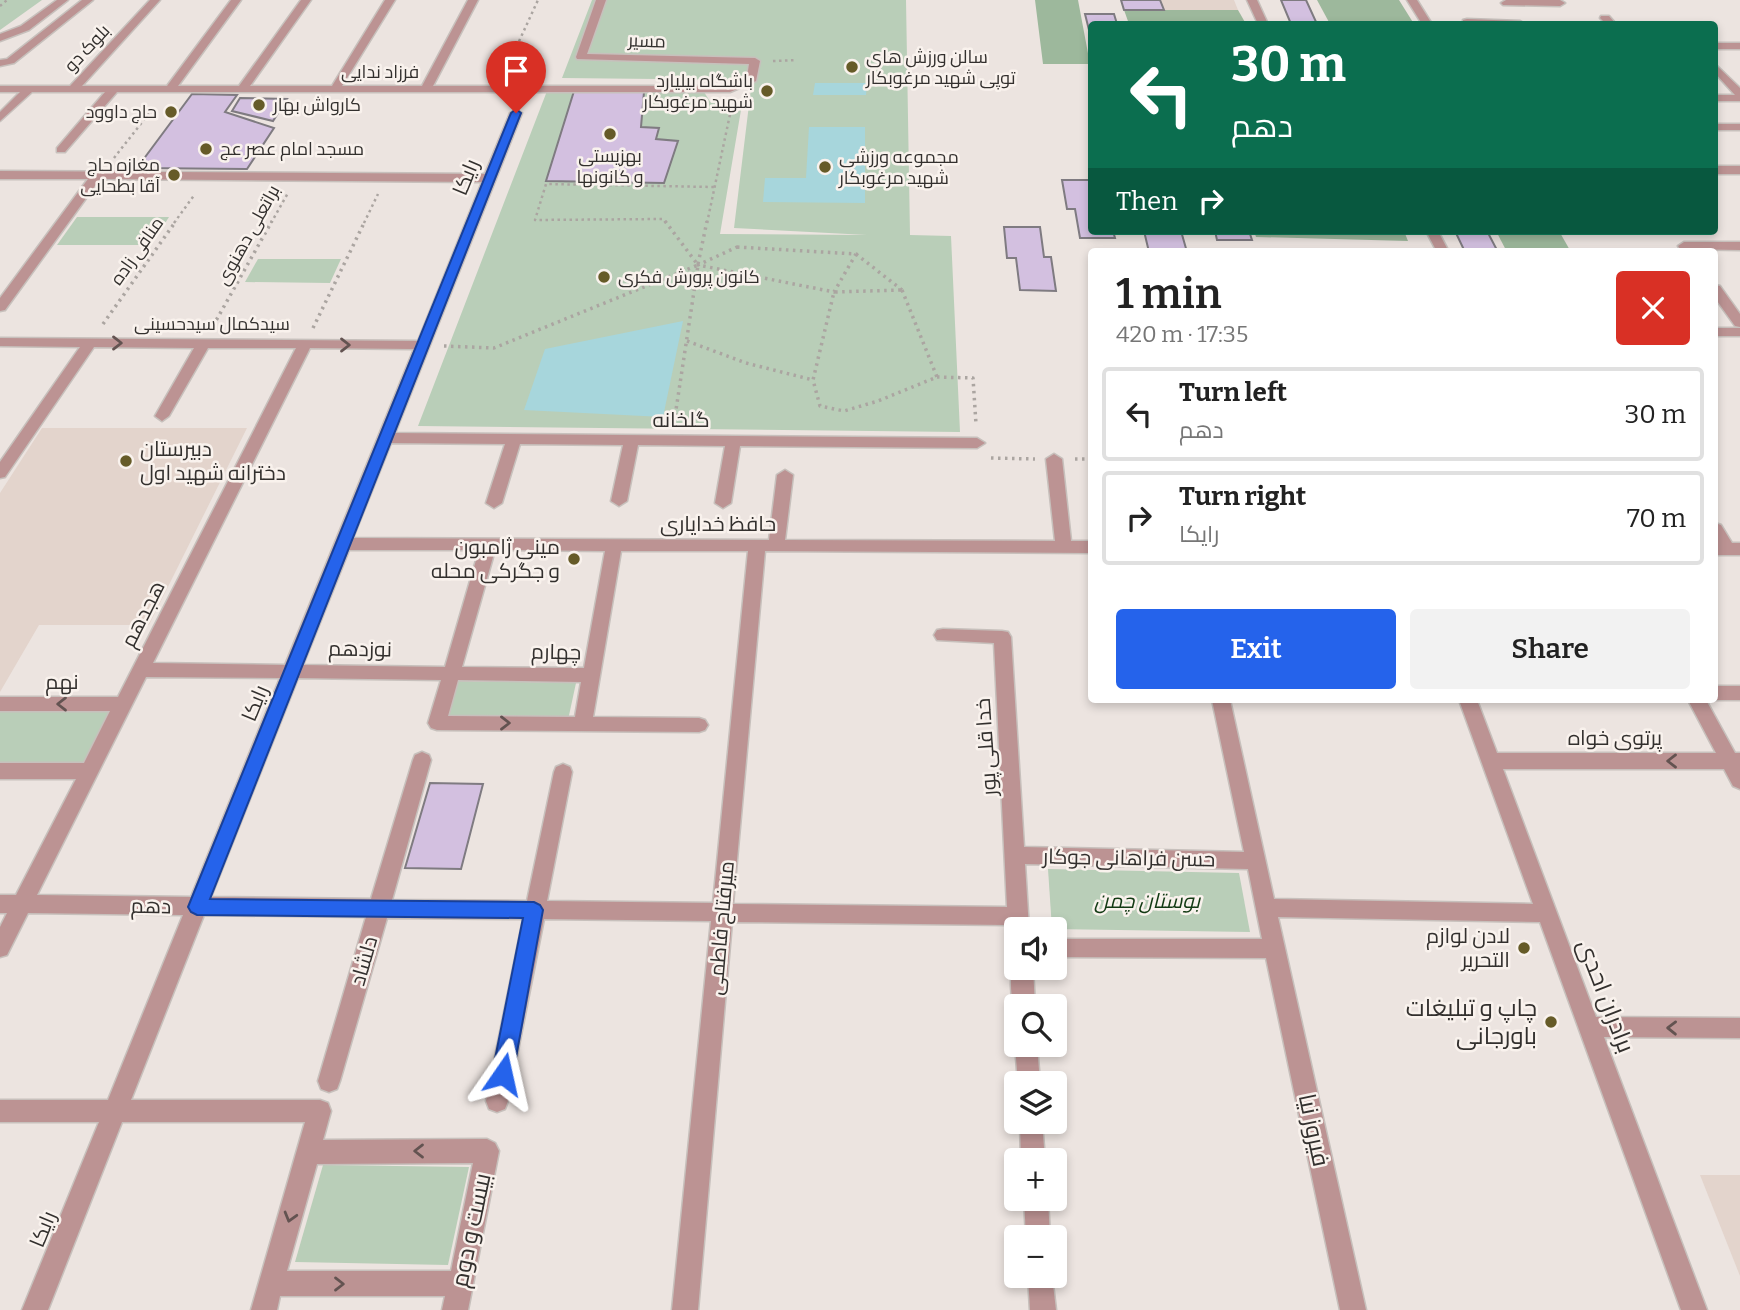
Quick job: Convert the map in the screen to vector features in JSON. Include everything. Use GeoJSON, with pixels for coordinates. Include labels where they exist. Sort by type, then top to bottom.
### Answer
{"type":"FeatureCollection","features":[{"type":"Feature","properties":{"kind":"street"},"geometry":{"type":"LineString","coordinates":[[0,49],[63,0]]}},
{"type":"Feature","properties":{"kind":"street"},"geometry":{"type":"LineString","coordinates":[[5,62],[88,0]]}},
{"type":"Feature","properties":{"kind":"street","name":"بلوک دو"},"geometry":{"type":"LineString","coordinates":[[73,89],[155,0]]}},
{"type":"Feature","properties":{"kind":"street"},"geometry":{"type":"LineString","coordinates":[[170,89],[236,0]]}},
{"type":"Feature","properties":{"kind":"street"},"geometry":{"type":"LineString","coordinates":[[242,89],[306,0]]}},
{"type":"Feature","properties":{"kind":"street"},"geometry":{"type":"LineString","coordinates":[[335,89],[390,0]]}},
{"type":"Feature","properties":{"kind":"street"},"geometry":{"type":"LineString","coordinates":[[426,89],[473,0]]}},
{"type":"Feature","properties":{"kind":"street","name":"مسیر"},"geometry":{"type":"LineString","coordinates":[[601,0],[581,57],[755,61],[752,79],[730,89]]}},
{"type":"Feature","properties":{"kind":"street"},"geometry":{"type":"LineString","coordinates":[[1252,0],[1262,21]]}},
{"type":"Feature","properties":{"kind":"street"},"geometry":{"type":"LineString","coordinates":[[1412,0],[1425,21]]}},
{"type":"Feature","properties":{"kind":"street"},"geometry":{"type":"LineString","coordinates":[[1504,2],[1560,3]]}},
{"type":"Feature","properties":{"kind":"street"},"geometry":{"type":"LineString","coordinates":[[1504,2],[1519,21]]}},
{"type":"Feature","properties":{"kind":"street"},"geometry":{"type":"LineString","coordinates":[[0,38],[25,28]]}},
{"type":"Feature","properties":{"kind":"street"},"geometry":{"type":"LineString","coordinates":[[1718,46],[1740,46]]}},
{"type":"Feature","properties":{"kind":"street"},"geometry":{"type":"LineString","coordinates":[[1718,69],[1734,82],[1740,96],[1718,98]]}},
{"type":"Feature","properties":{"kind":"street","name":"فرزاد ندایی"},"geometry":{"type":"LineString","coordinates":[[0,88],[730,89]]}},
{"type":"Feature","properties":{"kind":"street"},"geometry":{"type":"LineString","coordinates":[[0,118],[29,89]]}},
{"type":"Feature","properties":{"kind":"street"},"geometry":{"type":"LineString","coordinates":[[61,150],[114,89]]}},
{"type":"Feature","properties":{"kind":"street","name":"رایکا"},"geometry":{"type":"LineString","coordinates":[[35,1310],[516,113]]}},
{"type":"Feature","properties":{"kind":"street"},"geometry":{"type":"LineString","coordinates":[[1718,127],[1740,127]]}},
{"type":"Feature","properties":{"kind":"street"},"geometry":{"type":"LineString","coordinates":[[1718,170],[1740,170]]}},
{"type":"Feature","properties":{"kind":"street"},"geometry":{"type":"LineString","coordinates":[[0,175],[490,178]]}},
{"type":"Feature","properties":{"kind":"street"},"geometry":{"type":"LineString","coordinates":[[0,306],[99,175]]}},
{"type":"Feature","properties":{"kind":"street"},"geometry":{"type":"LineString","coordinates":[[1683,246],[1740,246]]}},
{"type":"Feature","properties":{"kind":"street"},"geometry":{"type":"LineString","coordinates":[[1718,293],[1740,323]]}},
{"type":"Feature","properties":{"kind":"street"},"geometry":{"type":"LineString","coordinates":[[1718,332],[1740,331]]}},
{"type":"Feature","properties":{"kind":"street","name":"سیدکمال سیدحسینی"},"geometry":{"type":"LineString","coordinates":[[0,342],[423,345]]}},
{"type":"Feature","properties":{"kind":"street"},"geometry":{"type":"LineString","coordinates":[[0,473],[90,343]]}},
{"type":"Feature","properties":{"kind":"street"},"geometry":{"type":"LineString","coordinates":[[162,416],[203,344]]}},
{"type":"Feature","properties":{"kind":"street","name":"هجدهم"},"geometry":{"type":"LineString","coordinates":[[0,948],[305,344]]}},
{"type":"Feature","properties":{"kind":"street","name":"گلخانه"},"geometry":{"type":"LineString","coordinates":[[386,438],[977,443]]}},
{"type":"Feature","properties":{"kind":"street"},"geometry":{"type":"LineString","coordinates":[[494,503],[514,439]]}},
{"type":"Feature","properties":{"kind":"street"},"geometry":{"type":"LineString","coordinates":[[619,500],[632,440]]}},
{"type":"Feature","properties":{"kind":"street"},"geometry":{"type":"LineString","coordinates":[[723,503],[733,441]]}},
{"type":"Feature","properties":{"kind":"street"},"geometry":{"type":"LineString","coordinates":[[1054,459],[1064,547]]}},
{"type":"Feature","properties":{"kind":"street","name":"میرفتاح فاطمی"},"geometry":{"type":"LineString","coordinates":[[685,1310],[723,912],[767,545],[785,475]]}},
{"type":"Feature","properties":{"kind":"street","name":"حافظ خدایاری"},"geometry":{"type":"LineString","coordinates":[[343,544],[1088,547]]}},
{"type":"Feature","properties":{"kind":"street"},"geometry":{"type":"LineString","coordinates":[[489,544],[437,723],[699,725]]}},
{"type":"Feature","properties":{"kind":"street"},"geometry":{"type":"LineString","coordinates":[[592,675],[614,545]]}},
{"type":"Feature","properties":{"kind":"street","name":"خدا قلی پور"},"geometry":{"type":"LineString","coordinates":[[943,635],[1002,637],[1015,855]]}},
{"type":"Feature","properties":{"kind":"street","name":"نوزدهم"},"geometry":{"type":"LineString","coordinates":[[141,670],[452,673]]}},
{"type":"Feature","properties":{"kind":"street","name":"چهارم"},"geometry":{"type":"LineString","coordinates":[[452,673],[592,675],[583,724]]}},
{"type":"Feature","properties":{"kind":"street"},"geometry":{"type":"LineString","coordinates":[[1718,693],[1740,693]]}},
{"type":"Feature","properties":{"kind":"street"},"geometry":{"type":"LineString","coordinates":[[1067,948],[1275,949],[1222,703]]}},
{"type":"Feature","properties":{"kind":"street","name":"برادران احدی"},"geometry":{"type":"LineString","coordinates":[[1469,703],[1694,1310]]}},
{"type":"Feature","properties":{"kind":"street"},"geometry":{"type":"LineString","coordinates":[[1700,703],[1735,761],[1740,781]]}},
{"type":"Feature","properties":{"kind":"street","name":"نهم"},"geometry":{"type":"LineString","coordinates":[[0,704],[123,704]]}},
{"type":"Feature","properties":{"kind":"street","name":"دلشاد"},"geometry":{"type":"LineString","coordinates":[[329,1081],[422,760]]}},
{"type":"Feature","properties":{"kind":"street","name":"پرتوی خواه"},"geometry":{"type":"LineString","coordinates":[[1491,761],[1735,761]]}},
{"type":"Feature","properties":{"kind":"street"},"geometry":{"type":"LineString","coordinates":[[0,771],[89,771]]}},
{"type":"Feature","properties":{"kind":"street"},"geometry":{"type":"LineString","coordinates":[[497,1101],[563,772]]}},
{"type":"Feature","properties":{"kind":"street","name":"حسن فراهانی جوکار"},"geometry":{"type":"LineString","coordinates":[[1019,917],[1015,855],[1256,861]]}},
{"type":"Feature","properties":{"kind":"street","name":"دهم"},"geometry":{"type":"LineString","coordinates":[[0,904],[723,912]]}},
{"type":"Feature","properties":{"kind":"street"},"geometry":{"type":"LineString","coordinates":[[1266,908],[1547,913]]}},
{"type":"Feature","properties":{"kind":"street","name":"حسن فراهانی جوکار"},"geometry":{"type":"LineString","coordinates":[[723,912],[1004,922]]}},
{"type":"Feature","properties":{"kind":"street","name":"فیروز نیا"},"geometry":{"type":"LineString","coordinates":[[1275,949],[1353,1310]]}},
{"type":"Feature","properties":{"kind":"street"},"geometry":{"type":"LineString","coordinates":[[1590,1027],[1740,1028]]}},
{"type":"Feature","properties":{"kind":"street"},"geometry":{"type":"LineString","coordinates":[[0,1111],[320,1111],[264,1310]]}},
{"type":"Feature","properties":{"kind":"street","name":"بیست و دوم"},"geometry":{"type":"LineString","coordinates":[[309,1152],[487,1151],[455,1310]]}},
{"type":"Feature","properties":{"kind":"street"},"geometry":{"type":"LineString","coordinates":[[271,1284],[460,1283]]}},
{"type":"Feature","properties":{"kind":"street"},"geometry":{"type":"LineString","coordinates":[[1041,1288],[1042,1310]]}},
{"type":"Feature","properties":{"kind":"path"},"geometry":{"type":"LineString","coordinates":[[0,6],[7,0]]}},
{"type":"Feature","properties":{"kind":"path"},"geometry":{"type":"LineString","coordinates":[[526,89],[501,82],[538,0]]}},
{"type":"Feature","properties":{"kind":"path"},"geometry":{"type":"LineString","coordinates":[[671,441],[698,265],[734,95],[730,89]]}},
{"type":"Feature","properties":{"kind":"path"},"geometry":{"type":"LineString","coordinates":[[99,175],[153,108]]}},
{"type":"Feature","properties":{"kind":"path","name":"منافی زاده"},"geometry":{"type":"LineString","coordinates":[[90,343],[207,176]]}},
{"type":"Feature","properties":{"kind":"path","name":"براتعلی دهنوی"},"geometry":{"type":"LineString","coordinates":[[203,344],[297,177]]}},
{"type":"Feature","properties":{"kind":"path"},"geometry":{"type":"LineString","coordinates":[[305,344],[386,177]]}},
{"type":"Feature","properties":{"kind":"path"},"geometry":{"type":"LineString","coordinates":[[714,187],[547,184],[535,220],[663,219],[698,265],[834,292],[902,290]]}},
{"type":"Feature","properties":{"kind":"path"},"geometry":{"type":"LineString","coordinates":[[423,345],[494,348],[737,247],[856,254],[902,290],[937,377]]}},
{"type":"Feature","properties":{"kind":"path"},"geometry":{"type":"LineString","coordinates":[[856,254],[834,292],[813,380],[820,406],[844,411],[878,401],[937,377],[973,378],[978,457],[1088,459]]}},
{"type":"Feature","properties":{"kind":"path"},"geometry":{"type":"LineString","coordinates":[[687,341],[746,362],[813,380]]}},
{"type":"Feature","properties":{"kind":"shaded area"},"geometry":{"type":"Polygon","coordinates":[[[1121,0],[1234,0],[1238,10],[1124,10],[1121,0]]]}},
{"type":"Feature","properties":{"kind":"shaded area","name":"دبيرستان دخترانه شهید اول"},"geometry":{"type":"Polygon","coordinates":[[[42,428],[247,428],[149,625],[39,625],[0,692],[0,493],[42,428]]]}},
{"type":"Feature","properties":{"kind":"shaded area"},"geometry":{"type":"Polygon","coordinates":[[[1700,1175],[1740,1175],[1740,1276],[1738,1271],[1700,1175]]]}},
{"type":"Feature","properties":{"kind":"green space"},"geometry":{"type":"Polygon","coordinates":[[[0,0],[42,0],[0,30],[0,0]]]}},
{"type":"Feature","properties":{"kind":"green space"},"geometry":{"type":"Polygon","coordinates":[[[592,0],[906,0],[910,235],[951,236],[960,432],[418,426],[547,91],[704,92],[711,103],[742,104],[720,234],[867,235],[734,228],[752,80],[562,78],[592,0]]]}},
{"type":"Feature","properties":{"kind":"green space"},"geometry":{"type":"Polygon","coordinates":[[[1035,0],[1078,0],[1088,64],[1043,64],[1035,0]]]}},
{"type":"Feature","properties":{"kind":"green space"},"geometry":{"type":"Polygon","coordinates":[[[1317,0],[1399,0],[1412,21],[1328,21],[1317,0]]]}},
{"type":"Feature","properties":{"kind":"green space"},"geometry":{"type":"Polygon","coordinates":[[[1124,10],[1238,10],[1244,21],[1128,21],[1124,10]]]}},
{"type":"Feature","properties":{"kind":"green space"},"geometry":{"type":"Polygon","coordinates":[[[77,217],[169,217],[151,245],[57,245],[77,217]]]}},
{"type":"Feature","properties":{"kind":"green space"},"geometry":{"type":"Polygon","coordinates":[[[1255,235],[1406,235],[1408,241],[1255,235]]]}},
{"type":"Feature","properties":{"kind":"green space"},"geometry":{"type":"Polygon","coordinates":[[[1498,235],[1561,235],[1569,248],[1505,248],[1498,235]]]}},
{"type":"Feature","properties":{"kind":"green space"},"geometry":{"type":"Polygon","coordinates":[[[258,259],[341,259],[330,283],[245,282],[258,259]]]}},
{"type":"Feature","properties":{"kind":"green space"},"geometry":{"type":"Polygon","coordinates":[[[458,681],[576,683],[568,720],[447,719],[458,681]]]}},
{"type":"Feature","properties":{"kind":"green space"},"geometry":{"type":"Polygon","coordinates":[[[0,707],[112,707],[82,768],[0,768],[0,707]]]}},
{"type":"Feature","properties":{"kind":"green space","name":"بوستان چمن"},"geometry":{"type":"Polygon","coordinates":[[[1048,869],[1239,873],[1250,932],[1067,929],[1067,917],[1051,917],[1048,869]]]}},
{"type":"Feature","properties":{"kind":"green space"},"geometry":{"type":"Polygon","coordinates":[[[323,1165],[469,1167],[448,1265],[295,1262],[323,1165]]]}},
{"type":"Feature","properties":{"kind":"water"},"geometry":{"type":"Polygon","coordinates":[[[815,83],[867,83],[866,95],[813,95],[815,83]]]}},
{"type":"Feature","properties":{"kind":"water"},"geometry":{"type":"Polygon","coordinates":[[[809,127],[865,127],[865,203],[763,202],[765,178],[806,178],[809,127]]]}},
{"type":"Feature","properties":{"kind":"water"},"geometry":{"type":"Polygon","coordinates":[[[683,321],[663,417],[524,410],[545,349],[683,321]]]}},
{"type":"Feature","properties":{"kind":"building"},"geometry":{"type":"Polygon","coordinates":[[[1121,0],[1160,0],[1164,10],[1124,10],[1121,0]]]}},
{"type":"Feature","properties":{"kind":"building"},"geometry":{"type":"Polygon","coordinates":[[[1281,0],[1306,0],[1316,21],[1290,21],[1281,0]]]}},
{"type":"Feature","properties":{"kind":"building"},"geometry":{"type":"Polygon","coordinates":[[[1085,14],[1114,14],[1116,21],[1088,21],[1088,26],[1085,14]]]}},
{"type":"Feature","properties":{"kind":"building","name":"بهزیستی و کانونها"},"geometry":{"type":"Polygon","coordinates":[[[574,91],[644,92],[641,127],[659,128],[656,139],[678,141],[664,183],[546,181],[574,91]]]}},
{"type":"Feature","properties":{"kind":"building","name":"مسجد امام عصر عج"},"geometry":{"type":"Polygon","coordinates":[[[192,94],[237,95],[225,112],[274,128],[247,169],[137,168],[192,94]]]}},
{"type":"Feature","properties":{"kind":"building","name":"کارواش بهار"},"geometry":{"type":"Polygon","coordinates":[[[240,98],[287,99],[273,121],[232,111],[240,98]]]}},
{"type":"Feature","properties":{"kind":"building"},"geometry":{"type":"Polygon","coordinates":[[[1062,180],[1088,180],[1088,235],[1114,235],[1115,238],[1080,238],[1075,209],[1067,209],[1062,180]]]}},
{"type":"Feature","properties":{"kind":"building"},"geometry":{"type":"Polygon","coordinates":[[[1004,227],[1040,227],[1044,257],[1051,257],[1056,291],[1020,290],[1016,258],[1007,258],[1004,227]]]}},
{"type":"Feature","properties":{"kind":"building"},"geometry":{"type":"Polygon","coordinates":[[[1145,235],[1182,235],[1186,248],[1148,248],[1145,235]]]}},
{"type":"Feature","properties":{"kind":"building"},"geometry":{"type":"Polygon","coordinates":[[[1216,235],[1250,235],[1252,240],[1217,240],[1216,235]]]}},
{"type":"Feature","properties":{"kind":"building"},"geometry":{"type":"Polygon","coordinates":[[[1457,235],[1489,235],[1496,248],[1463,248],[1457,235]]]}},
{"type":"Feature","properties":{"kind":"building"},"geometry":{"type":"Polygon","coordinates":[[[430,783],[483,784],[461,869],[405,868],[430,783]]]}},
{"type":"Feature","properties":{"kind":"place","name":"سالن ورزش های توپی شهید مرغوبکار"},"geometry":{"type":"Point","coordinates":[852,67]}},
{"type":"Feature","properties":{"kind":"place","name":"باشگاه بیلیارد شهید مرغوبکار"},"geometry":{"type":"Point","coordinates":[767,91]}},
{"type":"Feature","properties":{"kind":"place","name":"کارواش بهار"},"geometry":{"type":"Point","coordinates":[259,105]}},
{"type":"Feature","properties":{"kind":"place","name":"حاج داوود"},"geometry":{"type":"Point","coordinates":[171,112]}},
{"type":"Feature","properties":{"kind":"place","name":"بهزیستی و کانونها"},"geometry":{"type":"Point","coordinates":[610,134]}},
{"type":"Feature","properties":{"kind":"place","name":"مسجد امام عصر عج"},"geometry":{"type":"Point","coordinates":[206,149]}},
{"type":"Feature","properties":{"kind":"place","name":"مجموعه ورزشی شهید مرغوبکار"},"geometry":{"type":"Point","coordinates":[825,167]}},
{"type":"Feature","properties":{"kind":"place","name":"مغازه حاج آقا بطحایی"},"geometry":{"type":"Point","coordinates":[174,175]}},
{"type":"Feature","properties":{"kind":"place","name":"کانون پرورش فکری"},"geometry":{"type":"Point","coordinates":[604,277]}},
{"type":"Feature","properties":{"kind":"place","name":"دبيرستان دخترانه شهید اول"},"geometry":{"type":"Point","coordinates":[126,461]}},
{"type":"Feature","properties":{"kind":"place","name":"مینی ژامبون و جگرکی محله"},"geometry":{"type":"Point","coordinates":[574,559]}},
{"type":"Feature","properties":{"kind":"place","name":"لادن لوازم التحریر"},"geometry":{"type":"Point","coordinates":[1524,948]}},
{"type":"Feature","properties":{"kind":"place","name":"چاپ و تبلیغات باورجانی"},"geometry":{"type":"Point","coordinates":[1551,1022]}},
{"type":"Feature","properties":{"kind":"route"},"geometry":{"type":"LineString","coordinates":[[503,1074],[534,910],[197,907],[516,113]]}}]}
